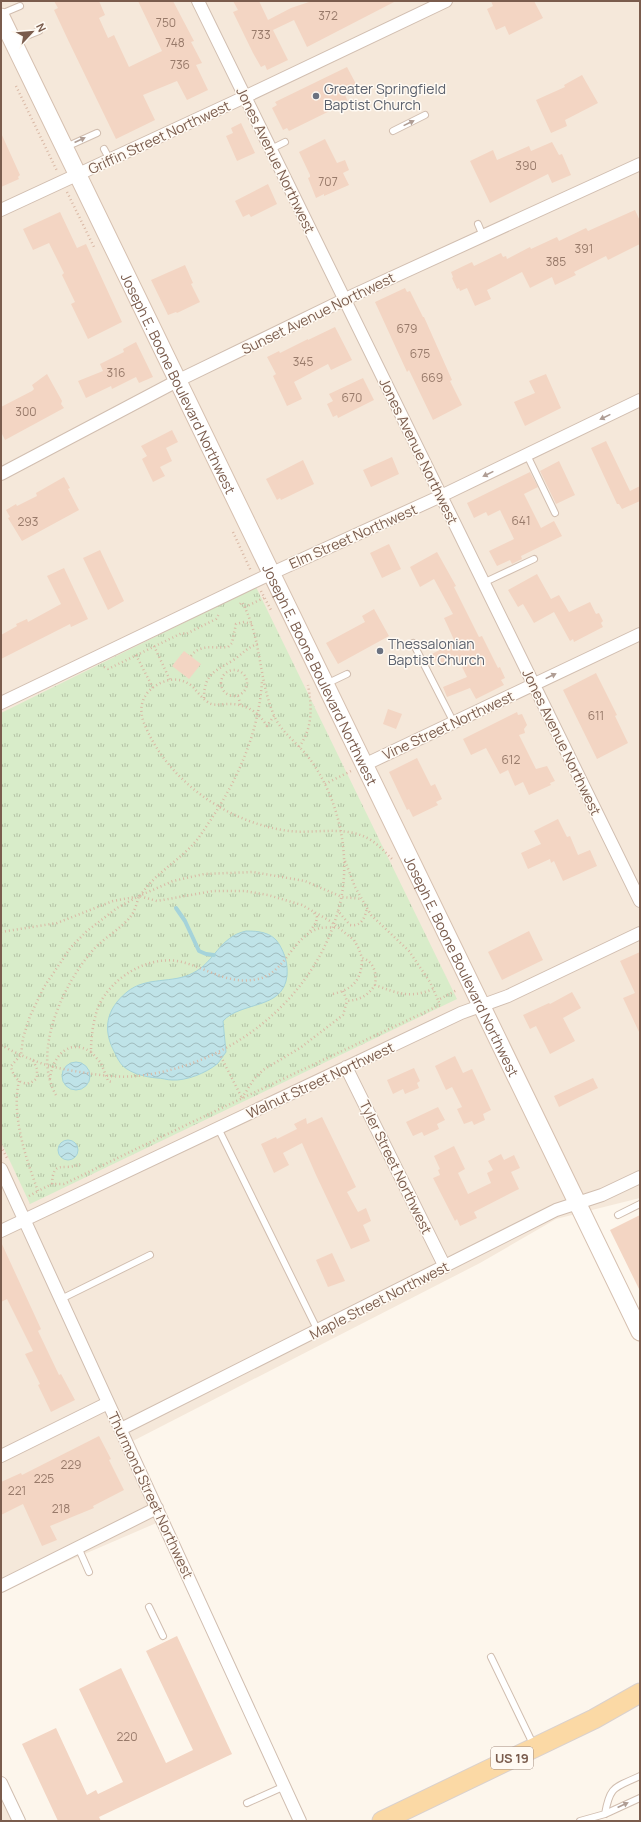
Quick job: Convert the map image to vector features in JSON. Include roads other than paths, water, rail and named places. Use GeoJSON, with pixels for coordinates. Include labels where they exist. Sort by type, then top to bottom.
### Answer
{"type":"FeatureCollection","features":[{"type":"Feature","properties":{"kind":"main road","name":"Joseph E. Boone Boulevard Northwest"},"geometry":{"type":"LineString","coordinates":[[1,17],[325,685],[357,768],[481,1005],[640,1332]]}},
{"type":"Feature","properties":{"kind":"main road","name":"US 19"},"geometry":{"type":"LineString","coordinates":[[382,1821],[594,1720],[640,1693]]}},
{"type":"Feature","properties":{"kind":"street","name":"Jones Avenue Northwest"},"geometry":{"type":"LineString","coordinates":[[198,1],[640,901]]}},
{"type":"Feature","properties":{"kind":"street","name":"Griffin Street Northwest"},"geometry":{"type":"LineString","coordinates":[[1,210],[77,175],[107,155],[245,97],[446,1]]}},
{"type":"Feature","properties":{"kind":"street","name":"Sunset Avenue Northwest"},"geometry":{"type":"LineString","coordinates":[[1,474],[177,381],[345,300],[640,164]]}},
{"type":"Feature","properties":{"kind":"street","name":"Elm Street Northwest"},"geometry":{"type":"LineString","coordinates":[[1,704],[270,574],[441,496],[640,400]]}},
{"type":"Feature","properties":{"kind":"street","name":"Vine Street Northwest"},"geometry":{"type":"LineString","coordinates":[[357,768],[640,634]]}},
{"type":"Feature","properties":{"kind":"street","name":"Walnut Street Northwest"},"geometry":{"type":"LineString","coordinates":[[1,1232],[461,1013],[508,996],[640,933]]}},
{"type":"Feature","properties":{"kind":"street","name":"Tyler Street Northwest"},"geometry":{"type":"LineString","coordinates":[[346,1067],[445,1267]]}},
{"type":"Feature","properties":{"kind":"street","name":"Thurmond Street Northwest"},"geometry":{"type":"LineString","coordinates":[[1,1169],[300,1821]]}},
{"type":"Feature","properties":{"kind":"street","name":"Maple Street Northwest"},"geometry":{"type":"LineString","coordinates":[[120,1429],[318,1331],[556,1210],[602,1196],[640,1177]]}},
{"type":"Feature","properties":{"kind":"street"},"geometry":{"type":"LineString","coordinates":[[1,1456],[108,1403]]}},
{"type":"Feature","properties":{"kind":"street"},"geometry":{"type":"LineString","coordinates":[[1,1586],[156,1508]]}},
{"type":"Feature","properties":{"kind":"street"},"geometry":{"type":"LineString","coordinates":[[1,1783],[19,1821]]}},
{"type":"Feature","properties":{"kind":"lane"},"geometry":{"type":"LineString","coordinates":[[1,14],[20,6]]}},
{"type":"Feature","properties":{"kind":"lane"},"geometry":{"type":"LineString","coordinates":[[13,41],[39,31]]}},
{"type":"Feature","properties":{"kind":"lane"},"geometry":{"type":"LineString","coordinates":[[393,131],[425,115]]}},
{"type":"Feature","properties":{"kind":"lane"},"geometry":{"type":"LineString","coordinates":[[64,148],[97,133]]}},
{"type":"Feature","properties":{"kind":"lane"},"geometry":{"type":"LineString","coordinates":[[271,149],[285,142]]}},
{"type":"Feature","properties":{"kind":"lane"},"geometry":{"type":"LineString","coordinates":[[478,224],[483,236]]}},
{"type":"Feature","properties":{"kind":"lane"},"geometry":{"type":"LineString","coordinates":[[527,455],[555,513]]}},
{"type":"Feature","properties":{"kind":"lane"},"geometry":{"type":"LineString","coordinates":[[483,583],[534,559]]}},
{"type":"Feature","properties":{"kind":"lane"},"geometry":{"type":"LineString","coordinates":[[413,643],[454,722]]}},
{"type":"Feature","properties":{"kind":"lane"},"geometry":{"type":"LineString","coordinates":[[325,685],[347,674]]}},
{"type":"Feature","properties":{"kind":"lane"},"geometry":{"type":"LineString","coordinates":[[218,1128],[318,1331]]}},
{"type":"Feature","properties":{"kind":"lane"},"geometry":{"type":"LineString","coordinates":[[618,1215],[640,1204]]}},
{"type":"Feature","properties":{"kind":"lane"},"geometry":{"type":"LineString","coordinates":[[60,1299],[150,1255]]}},
{"type":"Feature","properties":{"kind":"lane"},"geometry":{"type":"LineString","coordinates":[[78,1548],[89,1572]]}},
{"type":"Feature","properties":{"kind":"lane"},"geometry":{"type":"LineString","coordinates":[[149,1607],[163,1636]]}},
{"type":"Feature","properties":{"kind":"lane"},"geometry":{"type":"LineString","coordinates":[[491,1657],[535,1747]]}},
{"type":"Feature","properties":{"kind":"lane"},"geometry":{"type":"LineString","coordinates":[[605,1814],[608,1798],[613,1789],[640,1776]]}},
{"type":"Feature","properties":{"kind":"lane"},"geometry":{"type":"LineString","coordinates":[[247,1803],[285,1786]]}},
{"type":"Feature","properties":{"kind":"lane"},"geometry":{"type":"LineString","coordinates":[[580,1821],[605,1814],[640,1798]]}},
{"type":"Feature","properties":{"kind":"water"},"geometry":{"type":"Polygon","coordinates":[[[246,931],[264,933],[276,940],[286,959],[287,976],[284,987],[278,995],[260,1004],[240,1010],[223,1021],[226,1052],[218,1063],[202,1073],[178,1080],[144,1076],[123,1066],[118,1059],[108,1036],[108,1020],[114,1005],[134,987],[193,973],[207,963],[229,939],[246,931]]]}},
{"type":"Feature","properties":{"kind":"water"},"geometry":{"type":"Polygon","coordinates":[[[76,1062],[86,1066],[90,1076],[86,1086],[76,1090],[66,1086],[62,1076],[66,1066],[76,1062]]]}},
{"type":"Feature","properties":{"kind":"water"},"geometry":{"type":"Polygon","coordinates":[[[68,1140],[75,1143],[78,1150],[75,1157],[68,1160],[61,1157],[58,1150],[61,1143],[68,1140]]]}},
{"type":"Feature","properties":{"kind":"waterway"},"geometry":{"type":"LineString","coordinates":[[176,908],[185,921],[199,951],[214,955]]}},
{"type":"Feature","properties":{"kind":"place","name":"Greater Springfield Baptist Church"},"geometry":{"type":"Point","coordinates":[316,96]}},
{"type":"Feature","properties":{"kind":"place","name":"Thessalonian Baptist Church"},"geometry":{"type":"Point","coordinates":[380,651]}}]}
